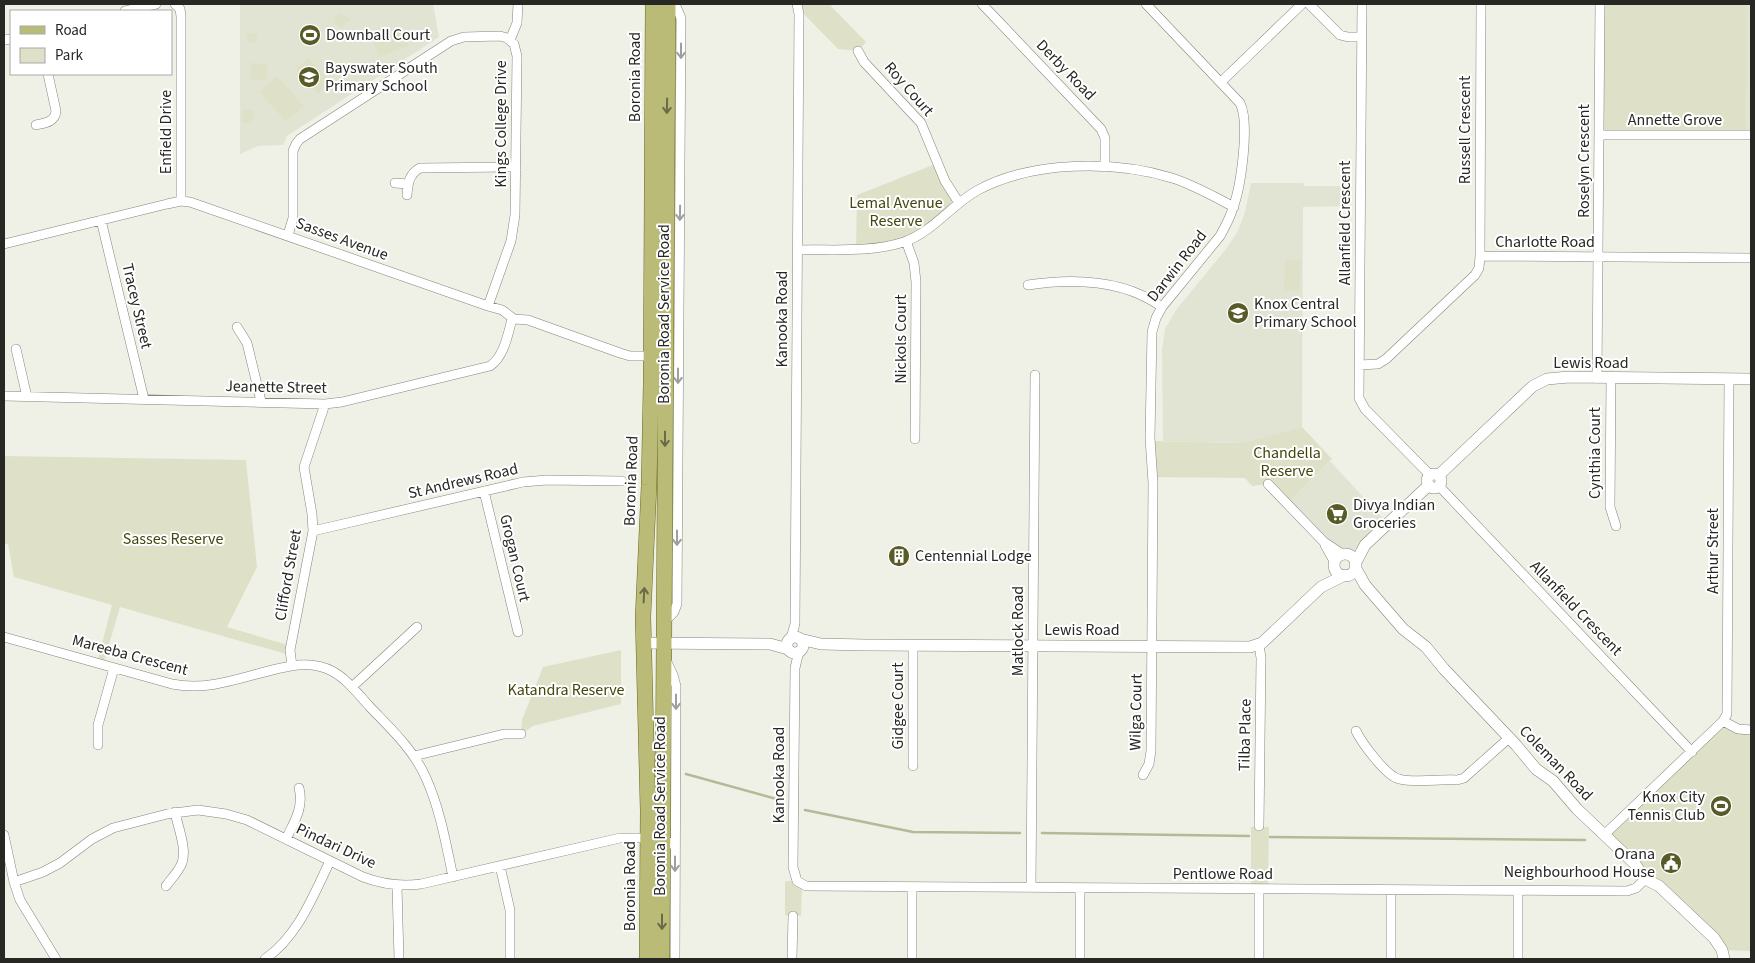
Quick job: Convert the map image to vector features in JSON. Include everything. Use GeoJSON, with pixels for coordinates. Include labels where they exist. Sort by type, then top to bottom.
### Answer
{"type":"FeatureCollection","features":[{"type":"Feature","properties":{"kind":"main road","name":"Boronia Road"},"geometry":{"type":"LineString","coordinates":[[653,4],[664,622],[662,959]]}},
{"type":"Feature","properties":{"kind":"main road","name":"Boronia Road"},"geometry":{"type":"LineString","coordinates":[[647,959],[662,840],[643,643],[643,603],[658,356],[668,4]]}},
{"type":"Feature","properties":{"kind":"street"},"geometry":{"type":"LineString","coordinates":[[129,10],[156,4]]}},
{"type":"Feature","properties":{"kind":"street","name":"Enfield Drive"},"geometry":{"type":"LineString","coordinates":[[176,4],[180,9],[181,16],[181,202]]}},
{"type":"Feature","properties":{"kind":"street"},"geometry":{"type":"LineString","coordinates":[[510,40],[517,23],[518,4]]}},
{"type":"Feature","properties":{"kind":"street","name":"Boronia Road Service Road"},"geometry":{"type":"LineString","coordinates":[[664,622],[677,604],[681,18],[675,4]]}},
{"type":"Feature","properties":{"kind":"street","name":"Kanooka Road"},"geometry":{"type":"LineString","coordinates":[[797,4],[799,14],[798,250],[793,867],[797,881]]}},
{"type":"Feature","properties":{"kind":"street","name":"Kanooka Road"},"geometry":{"type":"LineString","coordinates":[[799,14],[802,4]]}},
{"type":"Feature","properties":{"kind":"street","name":"Derby Road"},"geometry":{"type":"LineString","coordinates":[[982,4],[1101,129],[1105,138],[1105,167]]}},
{"type":"Feature","properties":{"kind":"street","name":"Darwin Road"},"geometry":{"type":"LineString","coordinates":[[1146,4],[1240,103],[1244,110],[1244,147],[1234,207],[1220,236],[1162,307],[1154,325],[1151,339],[1150,438],[1153,483],[1152,647]]}},
{"type":"Feature","properties":{"kind":"street"},"geometry":{"type":"LineString","coordinates":[[1220,82],[1302,4]]}},
{"type":"Feature","properties":{"kind":"street"},"geometry":{"type":"LineString","coordinates":[[1309,4],[1340,34],[1348,37],[1362,37]]}},
{"type":"Feature","properties":{"kind":"street","name":"Allanfield Crescent"},"geometry":{"type":"LineString","coordinates":[[1362,4],[1360,402],[1692,752]]}},
{"type":"Feature","properties":{"kind":"street","name":"Russell Crescent"},"geometry":{"type":"LineString","coordinates":[[1480,256],[1481,4]]}},
{"type":"Feature","properties":{"kind":"street","name":"Roselyn Crescent"},"geometry":{"type":"LineString","coordinates":[[1597,378],[1600,4]]}},
{"type":"Feature","properties":{"kind":"street","name":"Kings College Drive"},"geometry":{"type":"LineString","coordinates":[[288,235],[293,218],[293,152],[300,139],[451,41],[470,37],[500,36],[510,40],[516,47],[517,56],[515,215],[513,233],[488,306]]}},
{"type":"Feature","properties":{"kind":"street","name":"Roy Court"},"geometry":{"type":"LineString","coordinates":[[858,52],[864,62],[921,123],[945,181],[959,203]]}},
{"type":"Feature","properties":{"kind":"street"},"geometry":{"type":"LineString","coordinates":[[36,125],[50,122],[56,115],[48,75]]}},
{"type":"Feature","properties":{"kind":"street","name":"Annette Grove"},"geometry":{"type":"LineString","coordinates":[[1599,135],[1751,135]]}},
{"type":"Feature","properties":{"kind":"street"},"geometry":{"type":"LineString","coordinates":[[798,250],[863,250],[886,247],[906,241],[934,225],[959,203],[986,186],[1016,174],[1059,168],[1105,167],[1171,178],[1194,186],[1234,207]]}},
{"type":"Feature","properties":{"kind":"street"},"geometry":{"type":"LineString","coordinates":[[407,195],[412,173],[420,168],[516,168]]}},
{"type":"Feature","properties":{"kind":"street"},"geometry":{"type":"LineString","coordinates":[[395,183],[408,184]]}},
{"type":"Feature","properties":{"kind":"street","name":"Sasses Avenue"},"geometry":{"type":"LineString","coordinates":[[4,244],[101,220],[181,202],[190,202],[502,310],[512,319],[528,320],[630,356],[658,356]]}},
{"type":"Feature","properties":{"kind":"street","name":"Tracey Street"},"geometry":{"type":"LineString","coordinates":[[101,220],[144,399]]}},
{"type":"Feature","properties":{"kind":"street","name":"Nickols Court"},"geometry":{"type":"LineString","coordinates":[[906,241],[914,262],[916,282],[915,439]]}},
{"type":"Feature","properties":{"kind":"street","name":"Charlotte Road"},"geometry":{"type":"LineString","coordinates":[[1359,364],[1378,364],[1386,359],[1476,273],[1480,265],[1480,256],[1751,258]]}},
{"type":"Feature","properties":{"kind":"street"},"geometry":{"type":"LineString","coordinates":[[1028,285],[1062,281],[1105,284],[1146,297],[1162,307]]}},
{"type":"Feature","properties":{"kind":"street","name":"Jeanette Street"},"geometry":{"type":"LineString","coordinates":[[4,396],[325,404],[350,400],[490,366],[500,356],[512,319]]}},
{"type":"Feature","properties":{"kind":"street"},"geometry":{"type":"LineString","coordinates":[[237,327],[247,343],[261,401]]}},
{"type":"Feature","properties":{"kind":"street"},"geometry":{"type":"LineString","coordinates":[[16,349],[28,397]]}},
{"type":"Feature","properties":{"kind":"street","name":"Matlock Road"},"geometry":{"type":"LineString","coordinates":[[1031,888],[1035,375]]}},
{"type":"Feature","properties":{"kind":"street","name":"Lewis Road"},"geometry":{"type":"LineString","coordinates":[[1350,570],[1365,545],[1536,384],[1552,378],[1751,379]]}},
{"type":"Feature","properties":{"kind":"street","name":"Cynthia Court"},"geometry":{"type":"LineString","coordinates":[[1611,378],[1610,507],[1616,526]]}},
{"type":"Feature","properties":{"kind":"street","name":"Arthur Street"},"geometry":{"type":"LineString","coordinates":[[1724,721],[1727,714],[1729,379]]}},
{"type":"Feature","properties":{"kind":"street","name":"Clifford Street"},"geometry":{"type":"LineString","coordinates":[[292,666],[290,650],[313,531],[304,467],[325,404]]}},
{"type":"Feature","properties":{"kind":"street","name":"St Andrews Road"},"geometry":{"type":"LineString","coordinates":[[313,531],[535,481],[622,481]]}},
{"type":"Feature","properties":{"kind":"street"},"geometry":{"type":"LineString","coordinates":[[1258,645],[1321,587],[1350,570],[1353,558],[1339,558],[1268,484]]}},
{"type":"Feature","properties":{"kind":"street","name":"Grogan Court"},"geometry":{"type":"LineString","coordinates":[[484,491],[518,632]]}},
{"type":"Feature","properties":{"kind":"street","name":"Lewis Road"},"geometry":{"type":"LineString","coordinates":[[1339,558],[1365,545]]}},
{"type":"Feature","properties":{"kind":"street"},"geometry":{"type":"LineString","coordinates":[[1339,558],[1338,573],[1350,570]]}},
{"type":"Feature","properties":{"kind":"street"},"geometry":{"type":"LineString","coordinates":[[1321,587],[1339,558]]}},
{"type":"Feature","properties":{"kind":"street","name":"Coleman Road"},"geometry":{"type":"LineString","coordinates":[[1350,570],[1402,629],[1422,643],[1536,769],[1553,781],[1574,806],[1635,864],[1645,879],[1661,888],[1714,938],[1720,946],[1724,959]]}},
{"type":"Feature","properties":{"kind":"street"},"geometry":{"type":"LineString","coordinates":[[352,687],[417,628]]}},
{"type":"Feature","properties":{"kind":"street","name":"Mareeba Crescent"},"geometry":{"type":"LineString","coordinates":[[4,637],[172,684],[196,687],[292,666],[310,665],[324,667],[338,674],[414,756],[426,776],[432,792],[453,877]]}},
{"type":"Feature","properties":{"kind":"street","name":"Lewis Road"},"geometry":{"type":"LineString","coordinates":[[643,643],[664,650],[770,644],[1246,648],[1258,645]]}},
{"type":"Feature","properties":{"kind":"street","name":"Tilba Place"},"geometry":{"type":"LineString","coordinates":[[1258,645],[1261,658],[1259,826]]}},
{"type":"Feature","properties":{"kind":"street","name":"Gidgee Court"},"geometry":{"type":"LineString","coordinates":[[913,766],[914,646]]}},
{"type":"Feature","properties":{"kind":"street","name":"Wilga Court"},"geometry":{"type":"LineString","coordinates":[[1143,775],[1149,764],[1151,751],[1152,647]]}},
{"type":"Feature","properties":{"kind":"street"},"geometry":{"type":"LineString","coordinates":[[98,745],[98,724],[114,668]]}},
{"type":"Feature","properties":{"kind":"street"},"geometry":{"type":"LineString","coordinates":[[1604,835],[1724,721],[1738,730],[1751,730]]}},
{"type":"Feature","properties":{"kind":"street"},"geometry":{"type":"LineString","coordinates":[[1356,731],[1368,750],[1390,773],[1401,780],[1458,780],[1464,778],[1509,738]]}},
{"type":"Feature","properties":{"kind":"street"},"geometry":{"type":"LineString","coordinates":[[414,756],[504,734],[521,734]]}},
{"type":"Feature","properties":{"kind":"street"},"geometry":{"type":"LineString","coordinates":[[286,839],[300,807],[302,798],[299,788]]}},
{"type":"Feature","properties":{"kind":"street","name":"Pindari Drive"},"geometry":{"type":"LineString","coordinates":[[14,882],[43,872],[106,831],[175,812],[198,810],[226,814],[247,820],[376,882],[397,886],[415,885],[453,877],[614,840],[662,840]]}},
{"type":"Feature","properties":{"kind":"street"},"geometry":{"type":"LineString","coordinates":[[166,886],[179,869],[182,858],[182,847],[175,812]]}},
{"type":"Feature","properties":{"kind":"street"},"geometry":{"type":"LineString","coordinates":[[4,838],[14,882],[24,908],[56,959]]}},
{"type":"Feature","properties":{"kind":"street","name":"Boronia Road Service Road"},"geometry":{"type":"LineString","coordinates":[[662,840],[675,959]]}},
{"type":"Feature","properties":{"kind":"street"},"geometry":{"type":"LineString","coordinates":[[265,959],[285,942],[298,924],[330,861]]}},
{"type":"Feature","properties":{"kind":"street"},"geometry":{"type":"LineString","coordinates":[[500,866],[510,910],[510,959]]}},
{"type":"Feature","properties":{"kind":"street","name":"Pentlowe Road"},"geometry":{"type":"LineString","coordinates":[[797,881],[809,886],[1630,891],[1645,879]]}},
{"type":"Feature","properties":{"kind":"street"},"geometry":{"type":"LineString","coordinates":[[397,886],[399,959]]}},
{"type":"Feature","properties":{"kind":"street"},"geometry":{"type":"LineString","coordinates":[[912,887],[912,959]]}},
{"type":"Feature","properties":{"kind":"street"},"geometry":{"type":"LineString","coordinates":[[1080,888],[1080,959]]}},
{"type":"Feature","properties":{"kind":"street"},"geometry":{"type":"LineString","coordinates":[[1259,889],[1259,959]]}},
{"type":"Feature","properties":{"kind":"street"},"geometry":{"type":"LineString","coordinates":[[1391,890],[1391,959]]}},
{"type":"Feature","properties":{"kind":"street"},"geometry":{"type":"LineString","coordinates":[[1518,891],[1518,959]]}},
{"type":"Feature","properties":{"kind":"street"},"geometry":{"type":"LineString","coordinates":[[792,959],[793,916]]}},
{"type":"Feature","properties":{"kind":"shaded area","name":"Bayswater South Primary School"},"geometry":{"type":"Polygon","coordinates":[[[240,4],[433,4],[439,37],[287,136],[283,145],[258,146],[240,154],[240,4]]]}},
{"type":"Feature","properties":{"kind":"shaded area"},"geometry":{"type":"Polygon","coordinates":[[[1748,4],[1751,4],[1751,135],[1746,135],[1748,4]]]}},
{"type":"Feature","properties":{"kind":"shaded area","name":"Knox Central Primary School"},"geometry":{"type":"Polygon","coordinates":[[[1251,183],[1303,183],[1304,186],[1351,186],[1351,206],[1303,207],[1302,427],[1242,443],[1163,441],[1162,351],[1165,329],[1176,310],[1226,249],[1238,231],[1245,212],[1251,183]]]}},
{"type":"Feature","properties":{"kind":"shaded area"},"geometry":{"type":"Polygon","coordinates":[[[1330,461],[1388,524],[1365,545],[1344,554],[1287,504],[1330,461]]]}},
{"type":"Feature","properties":{"kind":"green space"},"geometry":{"type":"Polygon","coordinates":[[[802,4],[832,4],[831,6],[866,42],[858,51],[838,49],[800,10],[802,4]]]}},
{"type":"Feature","properties":{"kind":"green space"},"geometry":{"type":"Polygon","coordinates":[[[1600,4],[1748,4],[1746,135],[1599,135],[1600,4]]]}},
{"type":"Feature","properties":{"kind":"green space"},"geometry":{"type":"Polygon","coordinates":[[[341,13],[346,17],[352,17],[342,28],[334,23],[335,17],[341,13]]]}},
{"type":"Feature","properties":{"kind":"green space"},"geometry":{"type":"Polygon","coordinates":[[[403,30],[409,46],[379,57],[373,40],[403,30]]]}},
{"type":"Feature","properties":{"kind":"green space"},"geometry":{"type":"Polygon","coordinates":[[[252,32],[258,38],[252,44],[246,38],[252,32]]]}},
{"type":"Feature","properties":{"kind":"green space"},"geometry":{"type":"Polygon","coordinates":[[[309,58],[331,83],[318,94],[296,69],[309,58]]]}},
{"type":"Feature","properties":{"kind":"green space"},"geometry":{"type":"Polygon","coordinates":[[[251,63],[267,64],[266,80],[250,79],[251,63]]]}},
{"type":"Feature","properties":{"kind":"green space"},"geometry":{"type":"Polygon","coordinates":[[[277,76],[304,106],[286,122],[259,91],[277,76]]]}},
{"type":"Feature","properties":{"kind":"green space"},"geometry":{"type":"Polygon","coordinates":[[[243,109],[254,111],[254,118],[249,123],[242,123],[243,109]]]}},
{"type":"Feature","properties":{"kind":"green space","name":"Lemal Avenue Reserve"},"geometry":{"type":"Polygon","coordinates":[[[938,163],[959,203],[920,234],[856,250],[857,195],[938,163]]]}},
{"type":"Feature","properties":{"kind":"green space"},"geometry":{"type":"Polygon","coordinates":[[[1285,260],[1301,260],[1300,291],[1284,291],[1285,260]]]}},
{"type":"Feature","properties":{"kind":"green space","name":"Chandella Reserve"},"geometry":{"type":"Polygon","coordinates":[[[1302,427],[1332,459],[1287,504],[1268,484],[1252,486],[1245,478],[1153,477],[1150,441],[1242,443],[1302,427]]]}},
{"type":"Feature","properties":{"kind":"green space","name":"Sasses Reserve"},"geometry":{"type":"Polygon","coordinates":[[[4,456],[246,460],[257,567],[227,627],[291,646],[290,655],[120,607],[103,665],[97,663],[112,605],[14,577],[8,544],[4,544],[4,456]]]}},
{"type":"Feature","properties":{"kind":"green space","name":"Katandra Reserve"},"geometry":{"type":"Polygon","coordinates":[[[621,650],[621,704],[533,726],[521,734],[522,720],[543,667],[621,650]]]}},
{"type":"Feature","properties":{"kind":"green space"},"geometry":{"type":"Polygon","coordinates":[[[1723,721],[1751,730],[1751,951],[1722,950],[1604,835],[1723,721]]]}},
{"type":"Feature","properties":{"kind":"green space"},"geometry":{"type":"Polygon","coordinates":[[[1251,827],[1269,827],[1268,889],[1251,889],[1251,827]]]}},
{"type":"Feature","properties":{"kind":"green space"},"geometry":{"type":"Polygon","coordinates":[[[785,881],[797,881],[802,885],[801,916],[785,915],[785,881]]]}},
{"type":"Feature","properties":{"kind":"waterway"},"geometry":{"type":"LineString","coordinates":[[686,774],[784,801]]}},
{"type":"Feature","properties":{"kind":"waterway"},"geometry":{"type":"LineString","coordinates":[[805,810],[913,832],[1020,833]]}},
{"type":"Feature","properties":{"kind":"waterway"},"geometry":{"type":"LineString","coordinates":[[1042,833],[1249,836]]}},
{"type":"Feature","properties":{"kind":"waterway"},"geometry":{"type":"LineString","coordinates":[[1270,837],[1585,840]]}},
{"type":"Feature","properties":{"kind":"place","name":"Downball Court"},"geometry":{"type":"Point","coordinates":[310,35]}},
{"type":"Feature","properties":{"kind":"place","name":"Bayswater South Primary School"},"geometry":{"type":"Point","coordinates":[309,77]}},
{"type":"Feature","properties":{"kind":"place","name":"Knox Central Primary School"},"geometry":{"type":"Point","coordinates":[1238,313]}},
{"type":"Feature","properties":{"kind":"place","name":"Divya Indian Groceries"},"geometry":{"type":"Point","coordinates":[1337,514]}},
{"type":"Feature","properties":{"kind":"place","name":"Centennial Lodge"},"geometry":{"type":"Point","coordinates":[899,556]}},
{"type":"Feature","properties":{"kind":"place","name":"Knox City Tennis Club"},"geometry":{"type":"Point","coordinates":[1721,806]}},
{"type":"Feature","properties":{"kind":"place","name":"Orana Neighbourhood House"},"geometry":{"type":"Point","coordinates":[1671,863]}}]}
